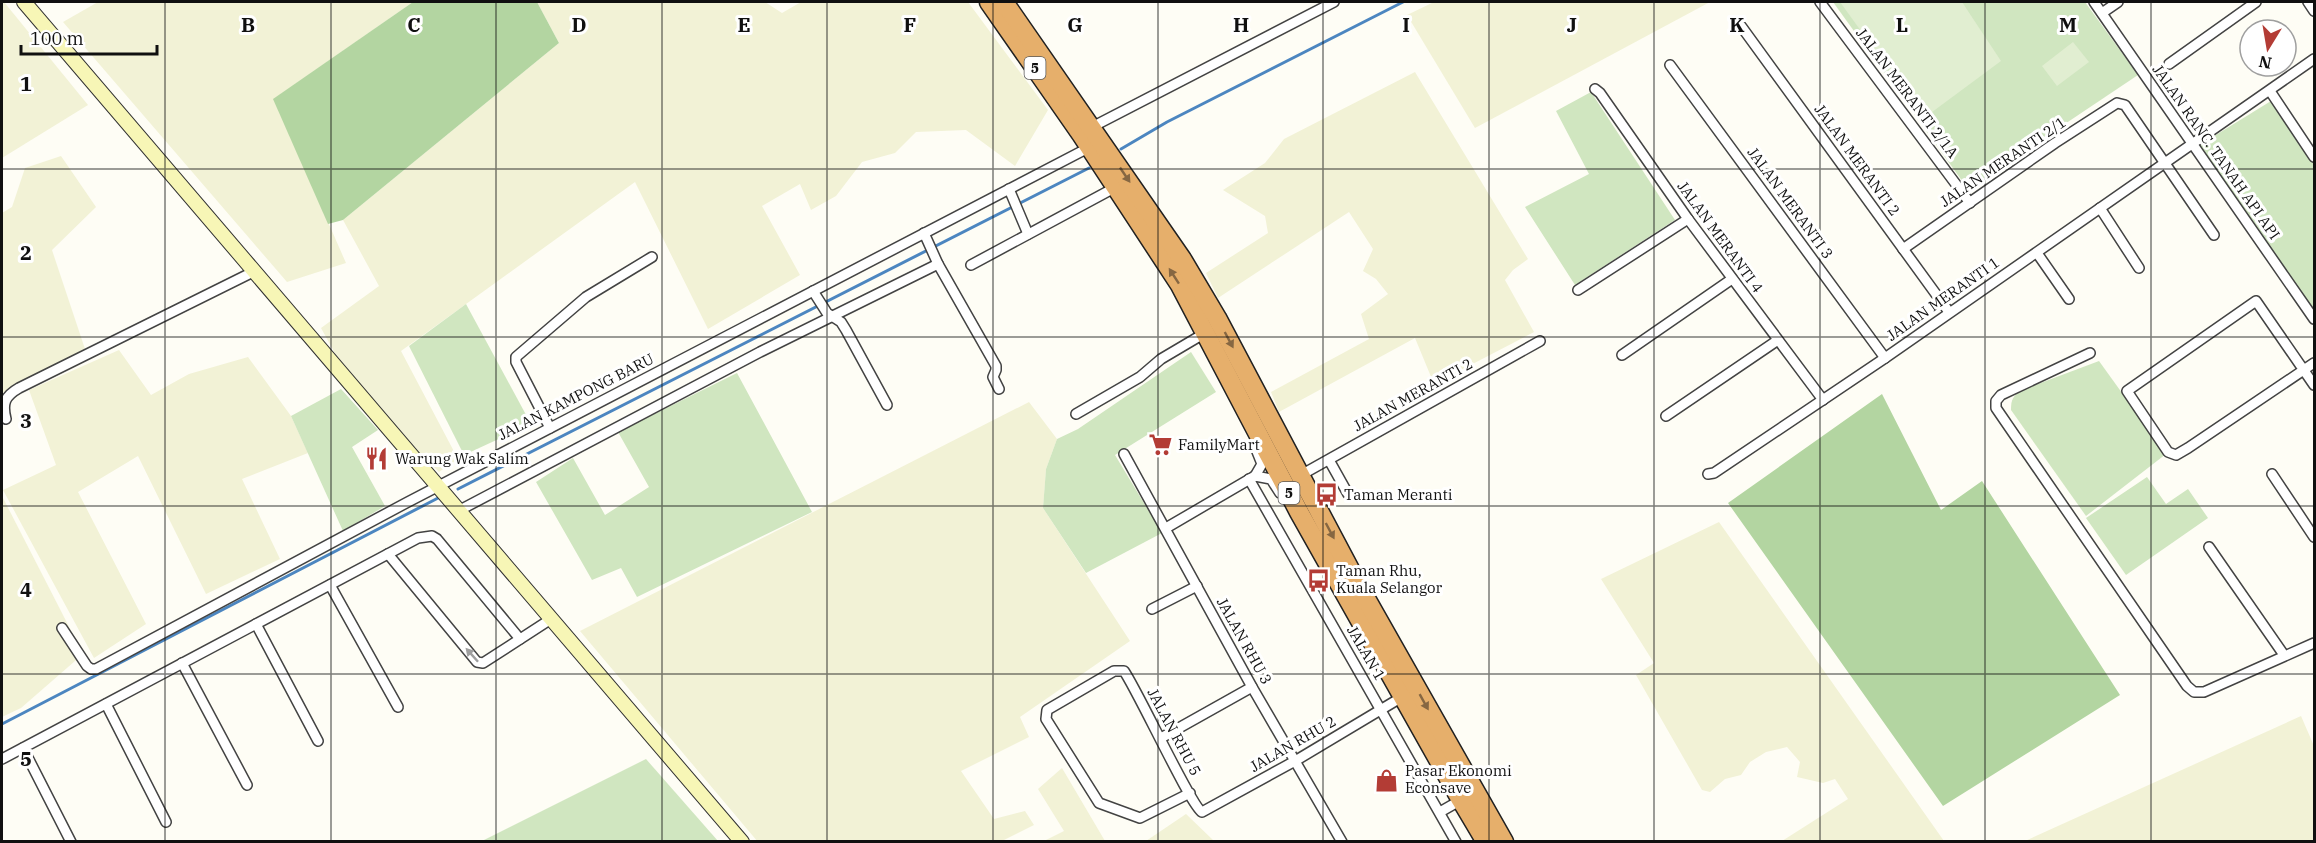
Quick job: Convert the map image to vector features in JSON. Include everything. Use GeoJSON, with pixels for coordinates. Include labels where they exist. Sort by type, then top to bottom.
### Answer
{"type":"FeatureCollection","features":[{"type":"Feature","properties":{"kind":"highway","name":"5"},"geometry":{"type":"LineString","coordinates":[[989,2],[1090,147],[1180,285],[1299,512],[1486,842]]}},
{"type":"Feature","properties":{"kind":"highway","name":"5"},"geometry":{"type":"LineString","coordinates":[[1004,2],[1182,259],[1217,318],[1356,581],[1504,842]]}},
{"type":"Feature","properties":{"kind":"street"},"geometry":{"type":"LineString","coordinates":[[24,2],[742,842]]}},
{"type":"Feature","properties":{"kind":"street"},"geometry":{"type":"LineString","coordinates":[[1092,127],[1334,2]]}},
{"type":"Feature","properties":{"kind":"street","name":"JALAN MERANTI 2/1A"},"geometry":{"type":"LineString","coordinates":[[1820,2],[1970,203]]}},
{"type":"Feature","properties":{"kind":"street","name":"JALAN RANC. TANAH API API"},"geometry":{"type":"LineString","coordinates":[[2094,2],[2314,316]]}},
{"type":"Feature","properties":{"kind":"street"},"geometry":{"type":"LineString","coordinates":[[2102,13],[2118,2]]}},
{"type":"Feature","properties":{"kind":"street"},"geometry":{"type":"LineString","coordinates":[[2169,63],[2256,2]]}},
{"type":"Feature","properties":{"kind":"street"},"geometry":{"type":"LineString","coordinates":[[2308,2],[2314,11]]}},
{"type":"Feature","properties":{"kind":"street","name":"JALAN MERANTI 2"},"geometry":{"type":"LineString","coordinates":[[1741,26],[1949,312]]}},
{"type":"Feature","properties":{"kind":"street","name":"JALAN MERANTI 1"},"geometry":{"type":"LineString","coordinates":[[1708,474],[1714,473],[1885,358],[2314,59]]}},
{"type":"Feature","properties":{"kind":"street","name":"JALAN MERANTI 3"},"geometry":{"type":"LineString","coordinates":[[1670,65],[1885,358]]}},
{"type":"Feature","properties":{"kind":"street","name":"JALAN MERANTI 4"},"geometry":{"type":"LineString","coordinates":[[1595,89],[1688,219],[1823,400]]}},
{"type":"Feature","properties":{"kind":"street"},"geometry":{"type":"LineString","coordinates":[[2270,91],[2314,157]]}},
{"type":"Feature","properties":{"kind":"street","name":"JALAN MERANTI 2/1"},"geometry":{"type":"LineString","coordinates":[[1904,249],[2055,143],[2117,103],[2125,105],[2165,163]]}},
{"type":"Feature","properties":{"kind":"street","name":"JALAN KAMPONG BARU"},"geometry":{"type":"LineString","coordinates":[[62,628],[87,666],[96,669],[438,486],[815,294],[924,233],[1090,147]]}},
{"type":"Feature","properties":{"kind":"street"},"geometry":{"type":"LineString","coordinates":[[2165,163],[2214,235]]}},
{"type":"Feature","properties":{"kind":"street"},"geometry":{"type":"LineString","coordinates":[[970,265],[1116,187]]}},
{"type":"Feature","properties":{"kind":"street"},"geometry":{"type":"LineString","coordinates":[[1009,189],[1028,234]]}},
{"type":"Feature","properties":{"kind":"street"},"geometry":{"type":"LineString","coordinates":[[2100,208],[2139,268]]}},
{"type":"Feature","properties":{"kind":"street"},"geometry":{"type":"LineString","coordinates":[[1578,290],[1688,219]]}},
{"type":"Feature","properties":{"kind":"street"},"geometry":{"type":"LineString","coordinates":[[924,233],[938,264],[996,366],[993,377],[999,389]]}},
{"type":"Feature","properties":{"kind":"street"},"geometry":{"type":"LineString","coordinates":[[2037,253],[2069,299]]}},
{"type":"Feature","properties":{"kind":"street"},"geometry":{"type":"LineString","coordinates":[[550,428],[516,362],[516,357],[586,297],[652,256]]}},
{"type":"Feature","properties":{"kind":"street"},"geometry":{"type":"LineString","coordinates":[[460,510],[830,314],[938,264]]}},
{"type":"Feature","properties":{"kind":"street"},"geometry":{"type":"LineString","coordinates":[[6,419],[3,408],[7,395],[255,271]]}},
{"type":"Feature","properties":{"kind":"street"},"geometry":{"type":"LineString","coordinates":[[1622,355],[1732,279]]}},
{"type":"Feature","properties":{"kind":"street"},"geometry":{"type":"LineString","coordinates":[[815,294],[846,330],[887,405]]}},
{"type":"Feature","properties":{"kind":"street"},"geometry":{"type":"LineString","coordinates":[[2314,363],[2304,370],[2176,455],[2168,452],[2127,391],[2256,301],[2304,370],[2314,385]]}},
{"type":"Feature","properties":{"kind":"street"},"geometry":{"type":"LineString","coordinates":[[1076,414],[1140,377],[1161,359],[1205,333]]}},
{"type":"Feature","properties":{"kind":"street"},"geometry":{"type":"LineString","coordinates":[[1666,416],[1778,340]]}},
{"type":"Feature","properties":{"kind":"street","name":"JALAN MERANTI 2"},"geometry":{"type":"LineString","coordinates":[[1301,475],[1540,341]]}},
{"type":"Feature","properties":{"kind":"street"},"geometry":{"type":"LineString","coordinates":[[2090,354],[2001,395],[1996,401],[1996,408],[2190,690],[2204,692],[2314,643]]}},
{"type":"Feature","properties":{"kind":"street"},"geometry":{"type":"LineString","coordinates":[[1248,416],[1248,432],[1262,464],[1252,478]]}},
{"type":"Feature","properties":{"kind":"street","name":"JALAN RHU 3"},"geometry":{"type":"LineString","coordinates":[[1124,454],[1252,687],[1342,842]]}},
{"type":"Feature","properties":{"kind":"street"},"geometry":{"type":"LineString","coordinates":[[1329,460],[1348,494]]}},
{"type":"Feature","properties":{"kind":"street"},"geometry":{"type":"LineString","coordinates":[[2272,474],[2314,537]]}},
{"type":"Feature","properties":{"kind":"street"},"geometry":{"type":"LineString","coordinates":[[1166,528],[1252,478],[1264,476],[1271,479],[1280,494],[1299,512]]}},
{"type":"Feature","properties":{"kind":"street","name":"JALAN 1"},"geometry":{"type":"LineString","coordinates":[[1252,478],[1456,842]]}},
{"type":"Feature","properties":{"kind":"street"},"geometry":{"type":"LineString","coordinates":[[2,759],[418,538],[432,536],[438,539],[520,639]]}},
{"type":"Feature","properties":{"kind":"street"},"geometry":{"type":"LineString","coordinates":[[2209,547],[2284,656]]}},
{"type":"Feature","properties":{"kind":"street"},"geometry":{"type":"LineString","coordinates":[[388,554],[477,662],[483,663],[551,619]]}},
{"type":"Feature","properties":{"kind":"street"},"geometry":{"type":"LineString","coordinates":[[330,585],[398,707]]}},
{"type":"Feature","properties":{"kind":"street"},"geometry":{"type":"LineString","coordinates":[[1152,609],[1197,586]]}},
{"type":"Feature","properties":{"kind":"street"},"geometry":{"type":"LineString","coordinates":[[256,624],[318,741]]}},
{"type":"Feature","properties":{"kind":"street"},"geometry":{"type":"LineString","coordinates":[[182,663],[247,785]]}},
{"type":"Feature","properties":{"kind":"street","name":"JALAN RHU 5"},"geometry":{"type":"LineString","coordinates":[[1190,793],[1140,818],[1099,803],[1046,719],[1045,713],[1049,708],[1114,671],[1121,670],[1126,674],[1161,738],[1190,793],[1198,810]]}},
{"type":"Feature","properties":{"kind":"street"},"geometry":{"type":"LineString","coordinates":[[1161,738],[1252,687]]}},
{"type":"Feature","properties":{"kind":"street","name":"JALAN RHU 2"},"geometry":{"type":"LineString","coordinates":[[1198,810],[1207,811],[1402,697]]}},
{"type":"Feature","properties":{"kind":"street"},"geometry":{"type":"LineString","coordinates":[[106,704],[166,822]]}},
{"type":"Feature","properties":{"kind":"street"},"geometry":{"type":"LineString","coordinates":[[23,748],[71,842]]}},
{"type":"Feature","properties":{"kind":"street"},"geometry":{"type":"LineString","coordinates":[[1440,812],[1461,800]]}},
{"type":"Feature","properties":{"kind":"green space"},"geometry":{"type":"Polygon","coordinates":[[[2,2],[88,105],[2,158],[2,2]]]}},
{"type":"Feature","properties":{"kind":"green space"},"geometry":{"type":"Polygon","coordinates":[[[98,2],[413,2],[274,99],[346,263],[287,282],[63,22],[98,2]]]}},
{"type":"Feature","properties":{"kind":"green space"},"geometry":{"type":"Polygon","coordinates":[[[413,2],[537,2],[559,43],[343,220],[328,224],[273,99],[413,2]]]}},
{"type":"Feature","properties":{"kind":"green space"},"geometry":{"type":"Polygon","coordinates":[[[537,2],[765,2],[782,13],[801,2],[968,2],[1048,110],[1015,166],[966,130],[916,132],[895,153],[862,162],[836,196],[811,210],[800,184],[762,206],[800,275],[708,329],[635,182],[401,351],[458,459],[439,472],[354,388],[321,328],[379,286],[343,220],[559,43],[537,2]]]}},
{"type":"Feature","properties":{"kind":"green space"},"geometry":{"type":"Polygon","coordinates":[[[1434,2],[1710,2],[1475,128],[1407,15],[1434,2]]]}},
{"type":"Feature","properties":{"kind":"green space"},"geometry":{"type":"Polygon","coordinates":[[[1833,2],[2085,2],[2138,75],[1968,189],[1833,2]]]}},
{"type":"Feature","properties":{"kind":"green space"},"geometry":{"type":"Polygon","coordinates":[[[1840,2],[1962,2],[2001,61],[1924,118],[1840,2]]]}},
{"type":"Feature","properties":{"kind":"green space"},"geometry":{"type":"Polygon","coordinates":[[[2073,42],[2089,62],[2057,86],[2042,66],[2073,42]]]}},
{"type":"Feature","properties":{"kind":"green space"},"geometry":{"type":"Polygon","coordinates":[[[1415,72],[1528,259],[1513,270],[1505,280],[1534,332],[1434,384],[1415,338],[1279,412],[1271,392],[1369,339],[1361,314],[1388,294],[1376,279],[1363,271],[1373,249],[1349,212],[1218,298],[1206,273],[1268,233],[1265,216],[1223,190],[1265,163],[1284,139],[1415,72]]]}},
{"type":"Feature","properties":{"kind":"green space"},"geometry":{"type":"Polygon","coordinates":[[[1591,92],[1675,220],[1575,285],[1525,207],[1589,174],[1556,111],[1591,92]]]}},
{"type":"Feature","properties":{"kind":"green space"},"geometry":{"type":"Polygon","coordinates":[[[2271,101],[2314,164],[2313,310],[2198,146],[2271,101]]]}},
{"type":"Feature","properties":{"kind":"green space"},"geometry":{"type":"Polygon","coordinates":[[[61,156],[96,207],[52,250],[85,349],[2,393],[2,213],[12,207],[25,168],[61,156]]]}},
{"type":"Feature","properties":{"kind":"green space"},"geometry":{"type":"Polygon","coordinates":[[[466,304],[531,424],[464,455],[409,346],[466,304]]]}},
{"type":"Feature","properties":{"kind":"green space"},"geometry":{"type":"Polygon","coordinates":[[[119,350],[151,395],[189,374],[248,357],[291,416],[308,453],[242,479],[280,559],[206,594],[138,456],[78,492],[146,624],[94,658],[3,490],[56,465],[29,390],[119,350]]]}},
{"type":"Feature","properties":{"kind":"green space"},"geometry":{"type":"Polygon","coordinates":[[[1191,352],[1216,392],[1115,455],[1162,533],[1086,573],[1043,508],[1046,469],[1057,439],[1078,429],[1191,352]]]}},
{"type":"Feature","properties":{"kind":"green space"},"geometry":{"type":"Polygon","coordinates":[[[2099,361],[2166,454],[2086,516],[2011,410],[2011,406],[2013,398],[2022,390],[2099,361]]]}},
{"type":"Feature","properties":{"kind":"green space"},"geometry":{"type":"Polygon","coordinates":[[[737,373],[812,512],[637,597],[621,568],[592,580],[536,482],[573,458],[605,515],[649,487],[618,432],[737,373]]]}},
{"type":"Feature","properties":{"kind":"green space"},"geometry":{"type":"Polygon","coordinates":[[[341,389],[378,430],[352,447],[385,506],[343,531],[291,416],[341,389]]]}},
{"type":"Feature","properties":{"kind":"green space"},"geometry":{"type":"Polygon","coordinates":[[[1882,394],[1941,510],[1982,481],[2120,695],[1943,806],[1728,503],[1882,394]]]}},
{"type":"Feature","properties":{"kind":"green space"},"geometry":{"type":"Polygon","coordinates":[[[1029,402],[1057,439],[1046,469],[1043,508],[1130,641],[1020,717],[1029,737],[961,771],[994,819],[1025,811],[1034,825],[1002,841],[758,842],[580,631],[1029,402]]]}},
{"type":"Feature","properties":{"kind":"green space"},"geometry":{"type":"Polygon","coordinates":[[[2147,477],[2166,504],[2188,489],[2208,518],[2126,575],[2086,518],[2147,477]]]}},
{"type":"Feature","properties":{"kind":"green space"},"geometry":{"type":"Polygon","coordinates":[[[2,496],[83,654],[21,708],[2,717],[2,496]]]}},
{"type":"Feature","properties":{"kind":"green space"},"geometry":{"type":"Polygon","coordinates":[[[1719,522],[1944,841],[1782,841],[1848,799],[1835,779],[1823,783],[1797,777],[1800,762],[1787,747],[1766,752],[1750,762],[1741,775],[1725,779],[1710,792],[1702,790],[1636,675],[1654,663],[1601,579],[1719,522]]]}},
{"type":"Feature","properties":{"kind":"green space"},"geometry":{"type":"Polygon","coordinates":[[[2301,716],[2314,746],[2314,841],[2025,841],[2301,716]]]}},
{"type":"Feature","properties":{"kind":"green space"},"geometry":{"type":"Polygon","coordinates":[[[646,759],[718,841],[482,841],[646,759]]]}},
{"type":"Feature","properties":{"kind":"green space"},"geometry":{"type":"Polygon","coordinates":[[[1062,768],[1105,841],[1044,841],[1064,831],[1038,789],[1062,768]]]}},
{"type":"Feature","properties":{"kind":"green space"},"geometry":{"type":"Polygon","coordinates":[[[1186,814],[1214,841],[1146,841],[1186,814]]]}},
{"type":"Feature","properties":{"kind":"waterway"},"geometry":{"type":"LineString","coordinates":[[1121,149],[1167,122],[1403,2]]}},
{"type":"Feature","properties":{"kind":"waterway"},"geometry":{"type":"LineString","coordinates":[[458,489],[1089,168]]}},
{"type":"Feature","properties":{"kind":"waterway"},"geometry":{"type":"LineString","coordinates":[[2,724],[440,497]]}},
{"type":"Feature","properties":{"kind":"place","name":"FamilyMart"},"geometry":{"type":"Point","coordinates":[1160,445]}},
{"type":"Feature","properties":{"kind":"place","name":"Warung Wak Salim"},"geometry":{"type":"Point","coordinates":[377,459]}},
{"type":"Feature","properties":{"kind":"place","name":"Taman Meranti"},"geometry":{"type":"Point","coordinates":[1326,495]}},
{"type":"Feature","properties":{"kind":"place","name":"Taman Rhu, Kuala Selangor"},"geometry":{"type":"Point","coordinates":[1318,580]}},
{"type":"Feature","properties":{"kind":"place","name":"Pasar Ekonomi Econsave"},"geometry":{"type":"Point","coordinates":[1387,780]}}]}
